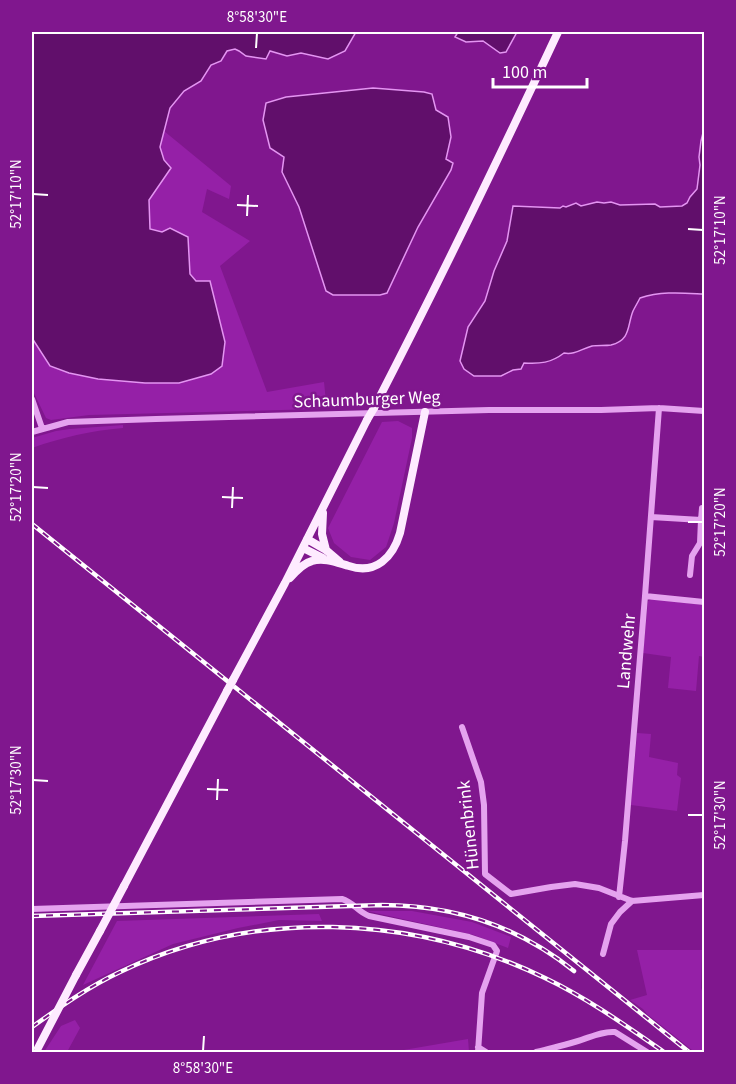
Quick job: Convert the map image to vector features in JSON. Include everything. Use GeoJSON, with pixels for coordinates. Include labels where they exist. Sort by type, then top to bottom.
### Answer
{"type":"FeatureCollection","features":[{"type":"Feature","properties":{"kind":"main road"},"geometry":{"type":"LineString","coordinates":[[37,1050],[303,548],[495,167],[558,32]]}},
{"type":"Feature","properties":{"kind":"main road"},"geometry":{"type":"LineString","coordinates":[[285,583],[306,563],[319,560],[356,568],[375,566],[386,559],[396,545],[425,412]]}},
{"type":"Feature","properties":{"kind":"main road"},"geometry":{"type":"LineString","coordinates":[[323,508],[322,534],[326,550]]}},
{"type":"Feature","properties":{"kind":"main road"},"geometry":{"type":"LineString","coordinates":[[307,539],[344,564]]}},
{"type":"Feature","properties":{"kind":"main road"},"geometry":{"type":"LineString","coordinates":[[303,548],[327,561]]}},
{"type":"Feature","properties":{"kind":"street"},"geometry":{"type":"LineString","coordinates":[[32,399],[42,428]]}},
{"type":"Feature","properties":{"kind":"street","name":"Schaumburger Weg"},"geometry":{"type":"LineString","coordinates":[[32,432],[68,422],[89,421],[489,410],[659,408],[705,411]]}},
{"type":"Feature","properties":{"kind":"street","name":"Landwehr"},"geometry":{"type":"LineString","coordinates":[[619,897],[659,408]]}},
{"type":"Feature","properties":{"kind":"street"},"geometry":{"type":"LineString","coordinates":[[690,575],[692,556],[700,543],[702,507],[705,508]]}},
{"type":"Feature","properties":{"kind":"street"},"geometry":{"type":"LineString","coordinates":[[651,517],[701,520]]}},
{"type":"Feature","properties":{"kind":"street"},"geometry":{"type":"LineString","coordinates":[[645,596],[705,603]]}},
{"type":"Feature","properties":{"kind":"street","name":"Hünenbrink"},"geometry":{"type":"LineString","coordinates":[[462,727],[481,782],[484,805],[485,874],[511,894],[575,884],[600,888],[632,901],[705,895]]}},
{"type":"Feature","properties":{"kind":"street"},"geometry":{"type":"LineString","coordinates":[[32,909],[342,899],[349,901],[369,916],[469,937],[493,945],[496,951],[482,993],[478,1050],[486,1053]]}},
{"type":"Feature","properties":{"kind":"street"},"geometry":{"type":"LineString","coordinates":[[603,954],[611,924],[632,901]]}},
{"type":"Feature","properties":{"kind":"street"},"geometry":{"type":"LineString","coordinates":[[536,1053],[604,1032],[615,1032],[647,1053]]}},
{"type":"Feature","properties":{"kind":"shaded area"},"geometry":{"type":"Polygon","coordinates":[[[32,32],[356,32],[345,51],[328,59],[301,53],[287,56],[270,51],[266,59],[246,56],[235,49],[227,51],[221,61],[211,65],[201,81],[184,91],[170,108],[160,147],[164,160],[171,168],[149,200],[150,229],[162,232],[170,228],[188,237],[190,274],[196,281],[210,281],[225,342],[222,366],[211,374],[179,383],[98,379],[50,366],[32,338],[32,32]]]}},
{"type":"Feature","properties":{"kind":"shaded area"},"geometry":{"type":"Polygon","coordinates":[[[458,32],[517,32],[506,52],[500,53],[483,41],[466,42],[455,37],[458,32]]]}},
{"type":"Feature","properties":{"kind":"shaded area"},"geometry":{"type":"Polygon","coordinates":[[[373,88],[432,94],[436,110],[448,117],[451,137],[446,159],[453,163],[418,227],[387,293],[333,295],[326,291],[299,207],[282,172],[284,157],[270,148],[263,120],[266,103],[286,97],[373,88]]]}},
{"type":"Feature","properties":{"kind":"shaded area"},"geometry":{"type":"Polygon","coordinates":[[[704,129],[704,294],[664,293],[640,298],[625,336],[611,345],[592,346],[564,353],[545,362],[524,363],[521,369],[501,376],[474,376],[464,369],[460,361],[468,327],[485,301],[494,271],[507,241],[513,206],[560,208],[576,203],[581,206],[597,202],[611,202],[620,205],[682,206],[697,189],[704,129]]]}},
{"type":"Feature","properties":{"kind":"shaded area"},"geometry":{"type":"Polygon","coordinates":[[[164,131],[231,186],[229,199],[207,189],[202,212],[250,241],[220,266],[267,392],[324,382],[326,402],[319,409],[89,415],[51,420],[46,418],[32,389],[32,338],[50,366],[98,379],[222,366],[225,342],[210,282],[196,281],[190,274],[188,237],[150,229],[149,200],[171,168],[164,159],[162,151],[164,131]]]}},
{"type":"Feature","properties":{"kind":"shaded area"},"geometry":{"type":"Polygon","coordinates":[[[398,421],[412,428],[412,438],[394,523],[386,547],[370,560],[351,557],[334,543],[328,528],[382,422],[398,421]]]}},
{"type":"Feature","properties":{"kind":"shaded area"},"geometry":{"type":"Polygon","coordinates":[[[123,425],[123,428],[77,435],[32,448],[32,438],[56,431],[123,425]]]}},
{"type":"Feature","properties":{"kind":"shaded area"},"geometry":{"type":"Polygon","coordinates":[[[652,599],[704,605],[704,657],[699,656],[696,691],[668,688],[671,657],[643,653],[648,601],[652,599]]]}},
{"type":"Feature","properties":{"kind":"shaded area"},"geometry":{"type":"Polygon","coordinates":[[[637,733],[651,734],[649,757],[678,763],[677,775],[681,778],[677,811],[631,805],[637,733]]]}},
{"type":"Feature","properties":{"kind":"shaded area"},"geometry":{"type":"Polygon","coordinates":[[[367,911],[412,911],[472,922],[511,937],[508,948],[474,935],[367,911]]]}},
{"type":"Feature","properties":{"kind":"shaded area"},"geometry":{"type":"Polygon","coordinates":[[[319,914],[322,921],[279,920],[173,944],[83,985],[117,921],[319,914]]]}},
{"type":"Feature","properties":{"kind":"shaded area"},"geometry":{"type":"Polygon","coordinates":[[[637,950],[702,950],[704,1052],[692,1050],[630,1000],[647,995],[637,950]]]}},
{"type":"Feature","properties":{"kind":"shaded area"},"geometry":{"type":"Polygon","coordinates":[[[75,1020],[80,1028],[67,1052],[44,1052],[61,1026],[75,1020]]]}},
{"type":"Feature","properties":{"kind":"shaded area"},"geometry":{"type":"Polygon","coordinates":[[[468,1039],[469,1052],[392,1052],[468,1039]]]}},
{"type":"Feature","properties":{"kind":"railway"},"geometry":{"type":"LineString","coordinates":[[32,524],[689,1052]]}},
{"type":"Feature","properties":{"kind":"railway"},"geometry":{"type":"LineString","coordinates":[[32,916],[409,906],[460,914],[508,930],[553,955],[574,971]]}},
{"type":"Feature","properties":{"kind":"railway"},"geometry":{"type":"LineString","coordinates":[[32,1027],[97,984],[171,951],[224,937],[278,929],[333,927],[388,931],[442,941],[494,957],[545,978],[576,994],[664,1052]]}}]}
